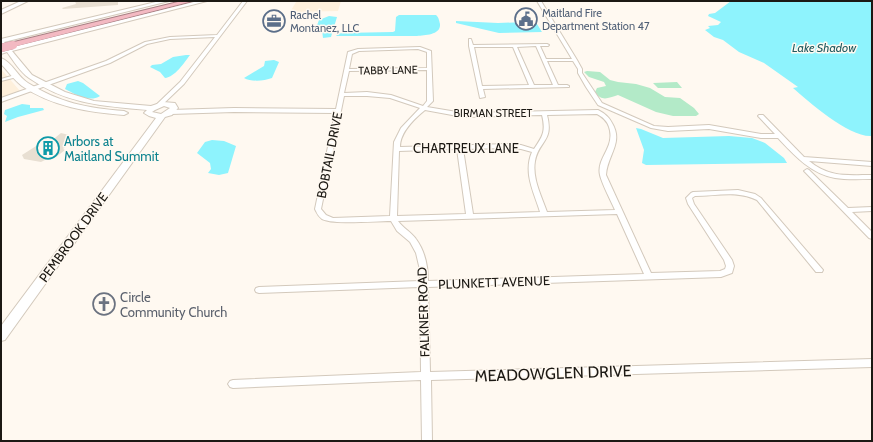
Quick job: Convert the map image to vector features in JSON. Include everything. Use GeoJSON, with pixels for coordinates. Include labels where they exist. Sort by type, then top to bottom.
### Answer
{"type":"FeatureCollection","features":[{"type":"Feature","properties":{"kind":"highway"},"geometry":{"type":"LineString","coordinates":[[113,14],[172,1]]}},
{"type":"Feature","properties":{"kind":"highway"},"geometry":{"type":"LineString","coordinates":[[6,48],[177,1]]}},
{"type":"Feature","properties":{"kind":"highway"},"geometry":{"type":"LineString","coordinates":[[6,48],[189,1]]}},
{"type":"Feature","properties":{"kind":"highway"},"geometry":{"type":"LineString","coordinates":[[104,26],[189,1]]}},
{"type":"Feature","properties":{"kind":"highway"},"geometry":{"type":"LineString","coordinates":[[1,43],[6,48]]}},
{"type":"Feature","properties":{"kind":"street"},"geometry":{"type":"LineString","coordinates":[[1,8],[18,1]]}},
{"type":"Feature","properties":{"kind":"street"},"geometry":{"type":"LineString","coordinates":[[1,12],[25,1]]}},
{"type":"Feature","properties":{"kind":"street"},"geometry":{"type":"LineString","coordinates":[[1,43],[166,1]]}},
{"type":"Feature","properties":{"kind":"street"},"geometry":{"type":"LineString","coordinates":[[182,83],[172,108],[162,116],[152,110],[94,103],[71,97],[30,76],[6,48],[104,26],[204,1]]}},
{"type":"Feature","properties":{"kind":"street"},"geometry":{"type":"LineString","coordinates":[[152,110],[182,83],[245,1]]}},
{"type":"Feature","properties":{"kind":"street"},"geometry":{"type":"LineString","coordinates":[[537,1],[580,69],[580,72],[600,104],[657,128],[710,126],[761,136],[780,136]]}},
{"type":"Feature","properties":{"kind":"street"},"geometry":{"type":"LineString","coordinates":[[1,104],[108,62],[146,43],[170,38],[217,38]]}},
{"type":"Feature","properties":{"kind":"street"},"geometry":{"type":"LineString","coordinates":[[470,40],[482,97]]}},
{"type":"Feature","properties":{"kind":"street"},"geometry":{"type":"LineString","coordinates":[[537,45],[556,86]]}},
{"type":"Feature","properties":{"kind":"street"},"geometry":{"type":"LineString","coordinates":[[471,46],[547,45]]}},
{"type":"Feature","properties":{"kind":"street"},"geometry":{"type":"LineString","coordinates":[[515,46],[532,87]]}},
{"type":"Feature","properties":{"kind":"street","name":"BOBTAIL DRIVE"},"geometry":{"type":"LineString","coordinates":[[425,108],[430,102],[431,97],[428,51],[424,49],[371,49],[358,50],[350,53],[318,209],[320,214],[325,218],[333,220],[620,212]]}},
{"type":"Feature","properties":{"kind":"street"},"geometry":{"type":"LineString","coordinates":[[543,59],[572,58]]}},
{"type":"Feature","properties":{"kind":"street"},"geometry":{"type":"LineString","coordinates":[[1,60],[24,84],[62,103],[87,110],[110,113],[172,108],[338,111]]}},
{"type":"Feature","properties":{"kind":"street","name":"TABBY LANE"},"geometry":{"type":"LineString","coordinates":[[347,70],[430,69]]}},
{"type":"Feature","properties":{"kind":"street"},"geometry":{"type":"LineString","coordinates":[[1,80],[15,76]]}},
{"type":"Feature","properties":{"kind":"street"},"geometry":{"type":"LineString","coordinates":[[480,88],[567,86]]}},
{"type":"Feature","properties":{"kind":"street"},"geometry":{"type":"LineString","coordinates":[[1,100],[36,90]]}},
{"type":"Feature","properties":{"kind":"street","name":"BIRMAN STREET"},"geometry":{"type":"LineString","coordinates":[[342,95],[367,94],[391,97],[425,108],[463,115],[598,112],[607,118],[616,135],[615,141],[602,167],[602,171],[620,212]]}},
{"type":"Feature","properties":{"kind":"street"},"geometry":{"type":"LineString","coordinates":[[87,110],[94,103]]}},
{"type":"Feature","properties":{"kind":"street"},"geometry":{"type":"LineString","coordinates":[[393,219],[397,142],[403,129],[425,108]]}},
{"type":"Feature","properties":{"kind":"street","name":"PEMBROOK DRIVE"},"geometry":{"type":"LineString","coordinates":[[145,137],[152,110]]}},
{"type":"Feature","properties":{"kind":"street"},"geometry":{"type":"LineString","coordinates":[[544,113],[548,124],[548,131],[535,151],[531,169],[544,214]]}},
{"type":"Feature","properties":{"kind":"street","name":"PEMBROOK DRIVE"},"geometry":{"type":"LineString","coordinates":[[1,336],[145,137],[162,116]]}},
{"type":"Feature","properties":{"kind":"street"},"geometry":{"type":"LineString","coordinates":[[761,116],[818,171],[844,177],[872,177]]}},
{"type":"Feature","properties":{"kind":"street","name":"CHARTREUX LANE"},"geometry":{"type":"LineString","coordinates":[[397,149],[509,146],[521,147],[535,151]]}},
{"type":"Feature","properties":{"kind":"street"},"geometry":{"type":"LineString","coordinates":[[460,147],[470,216]]}},
{"type":"Feature","properties":{"kind":"street"},"geometry":{"type":"LineString","coordinates":[[804,159],[872,164]]}},
{"type":"Feature","properties":{"kind":"street"},"geometry":{"type":"LineString","coordinates":[[807,171],[872,236]]}},
{"type":"Feature","properties":{"kind":"street","name":"PLUNKETT AVENUE"},"geometry":{"type":"LineString","coordinates":[[259,290],[721,274],[729,271],[730,266],[728,260],[691,204],[690,198],[693,194],[742,192],[753,195],[759,199],[819,270]]}},
{"type":"Feature","properties":{"kind":"street"},"geometry":{"type":"LineString","coordinates":[[845,210],[872,209]]}},
{"type":"Feature","properties":{"kind":"street"},"geometry":{"type":"LineString","coordinates":[[620,212],[649,277]]}},
{"type":"Feature","properties":{"kind":"street","name":"FALKNER ROAD"},"geometry":{"type":"LineString","coordinates":[[393,219],[400,229],[413,240],[420,253],[424,270],[427,441]]}},
{"type":"Feature","properties":{"kind":"street","name":"MEADOWGLEN DRIVE"},"geometry":{"type":"LineString","coordinates":[[233,384],[426,376],[872,363]]}},
{"type":"Feature","properties":{"kind":"shaded area"},"geometry":{"type":"Polygon","coordinates":[[[341,1],[338,11],[290,12],[296,2],[251,2],[341,1]]]}},
{"type":"Feature","properties":{"kind":"shaded area"},"geometry":{"type":"Polygon","coordinates":[[[1,69],[20,91],[1,98],[1,69]]]}},
{"type":"Feature","properties":{"kind":"green space"},"geometry":{"type":"Polygon","coordinates":[[[584,72],[600,72],[610,80],[650,88],[665,97],[680,98],[694,108],[699,114],[696,116],[673,116],[656,112],[618,95],[608,98],[600,97],[595,92],[597,88],[606,86],[604,82],[589,77],[584,72]]]}},
{"type":"Feature","properties":{"kind":"green space"},"geometry":{"type":"Polygon","coordinates":[[[677,82],[682,88],[658,88],[653,83],[677,82]]]}},
{"type":"Feature","properties":{"kind":"water","name":"Lake Shadow"},"geometry":{"type":"Polygon","coordinates":[[[731,1],[872,1],[872,136],[863,135],[853,131],[830,118],[793,88],[798,87],[764,63],[739,52],[723,40],[714,37],[705,30],[710,28],[708,26],[718,25],[721,22],[708,16],[709,14],[715,13],[731,1]]]}},
{"type":"Feature","properties":{"kind":"water"},"geometry":{"type":"Polygon","coordinates":[[[399,15],[436,15],[439,20],[440,28],[432,34],[417,36],[336,36],[342,33],[393,32],[395,31],[396,17],[399,15]]]}},
{"type":"Feature","properties":{"kind":"water"},"geometry":{"type":"Polygon","coordinates":[[[329,16],[337,17],[331,37],[323,38],[322,30],[316,28],[319,20],[329,16]]]}},
{"type":"Feature","properties":{"kind":"water"},"geometry":{"type":"Polygon","coordinates":[[[456,21],[498,23],[528,22],[537,24],[542,32],[499,33],[456,23],[456,21]]]}},
{"type":"Feature","properties":{"kind":"water"},"geometry":{"type":"Polygon","coordinates":[[[190,55],[179,69],[169,77],[165,78],[160,72],[150,67],[152,65],[161,64],[173,57],[190,55]]]}},
{"type":"Feature","properties":{"kind":"water"},"geometry":{"type":"Polygon","coordinates":[[[274,60],[279,62],[272,78],[258,81],[244,78],[264,66],[265,61],[274,60]]]}},
{"type":"Feature","properties":{"kind":"water"},"geometry":{"type":"Polygon","coordinates":[[[78,81],[100,96],[91,99],[65,89],[67,84],[78,81]]]}},
{"type":"Feature","properties":{"kind":"water"},"geometry":{"type":"Polygon","coordinates":[[[22,104],[30,105],[30,108],[43,108],[44,110],[5,122],[7,116],[4,114],[5,110],[22,104]]]}},
{"type":"Feature","properties":{"kind":"water"},"geometry":{"type":"Polygon","coordinates":[[[636,128],[663,138],[729,136],[752,138],[765,143],[784,158],[787,163],[646,165],[642,163],[644,150],[636,128]]]}},
{"type":"Feature","properties":{"kind":"water"},"geometry":{"type":"Polygon","coordinates":[[[212,140],[224,141],[236,146],[228,173],[219,175],[208,173],[211,169],[210,163],[197,153],[205,142],[212,140]]]}},
{"type":"Feature","properties":{"kind":"building"},"geometry":{"type":"Polygon","coordinates":[[[75,1],[118,1],[118,5],[62,8],[76,4],[75,1]]]}},
{"type":"Feature","properties":{"kind":"building","name":"Arbors at Maitland Summit"},"geometry":{"type":"Polygon","coordinates":[[[61,133],[69,135],[69,143],[63,149],[65,150],[56,157],[53,156],[41,162],[24,159],[22,155],[44,141],[50,142],[61,133]]]}},
{"type":"Feature","properties":{"kind":"place","name":"Maitland Fire Department Station 47"},"geometry":{"type":"Point","coordinates":[526,19]}},
{"type":"Feature","properties":{"kind":"place","name":"Rachel Montanez, LLC"},"geometry":{"type":"Point","coordinates":[274,21]}},
{"type":"Feature","properties":{"kind":"place","name":"Arbors at Maitland Summit"},"geometry":{"type":"Point","coordinates":[48,148]}},
{"type":"Feature","properties":{"kind":"place","name":"Circle Community Church"},"geometry":{"type":"Point","coordinates":[104,304]}}]}
